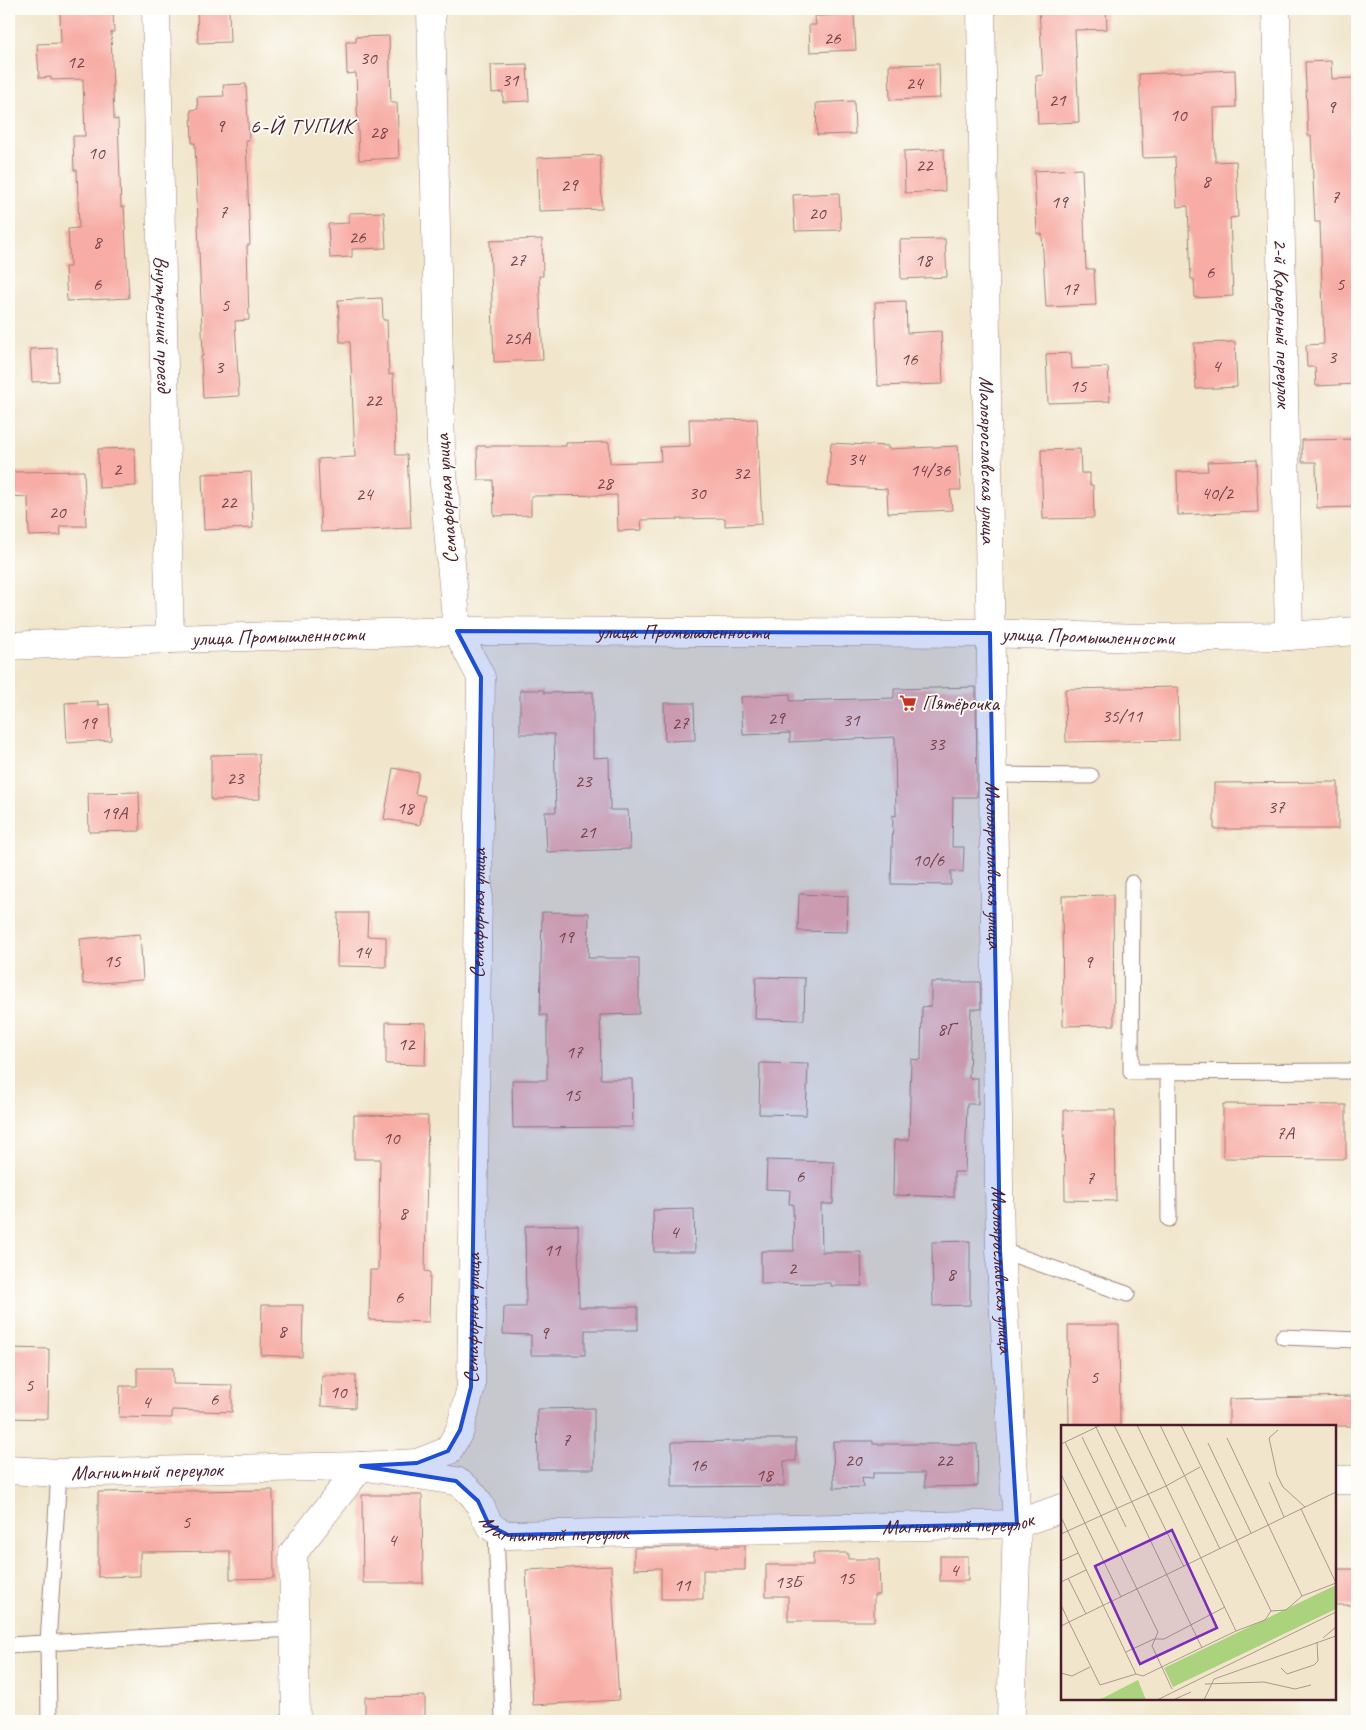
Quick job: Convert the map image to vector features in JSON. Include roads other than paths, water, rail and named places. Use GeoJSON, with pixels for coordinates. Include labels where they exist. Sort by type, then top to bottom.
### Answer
{"type":"FeatureCollection","features":[{"type":"Feature","properties":{"kind":"street","name":"Внутренний проезд"},"geometry":{"type":"LineString","coordinates":[[156,9],[170,639]]}},
{"type":"Feature","properties":{"kind":"street","name":"Семафорная улица"},"geometry":{"type":"LineString","coordinates":[[361,1466],[417,1463],[448,1450],[460,1430],[470,1387],[481,677],[457,630],[441,449],[431,9]]}},
{"type":"Feature","properties":{"kind":"street","name":"Малоярославская улица"},"geometry":{"type":"LineString","coordinates":[[980,9],[1000,1250],[1017,1524],[1011,1721]]}},
{"type":"Feature","properties":{"kind":"street","name":"2-й Карьерный переулок"},"geometry":{"type":"LineString","coordinates":[[1276,9],[1289,636]]}},
{"type":"Feature","properties":{"kind":"street","name":"улица Промышленности"},"geometry":{"type":"LineString","coordinates":[[9,646],[457,630],[990,632],[1139,638],[1289,636],[1357,630]]}},
{"type":"Feature","properties":{"kind":"street","name":"Магнитный переулок"},"geometry":{"type":"LineString","coordinates":[[9,1470],[59,1473],[361,1466],[456,1481],[468,1488],[478,1501],[489,1525],[496,1532],[508,1535],[1017,1524],[1061,1508]]}},
{"type":"Feature","properties":{"kind":"street"},"geometry":{"type":"LineString","coordinates":[[296,1721],[293,1553],[361,1466]]}},
{"type":"Feature","properties":{"kind":"street"},"geometry":{"type":"LineString","coordinates":[[1336,1480],[1357,1480]]}},
{"type":"Feature","properties":{"kind":"lane"},"geometry":{"type":"LineString","coordinates":[[993,775],[1091,776]]}},
{"type":"Feature","properties":{"kind":"lane"},"geometry":{"type":"LineString","coordinates":[[1132,882],[1131,1072],[1357,1071]]}},
{"type":"Feature","properties":{"kind":"lane"},"geometry":{"type":"LineString","coordinates":[[1168,1072],[1169,1219]]}},
{"type":"Feature","properties":{"kind":"lane"},"geometry":{"type":"LineString","coordinates":[[1000,1250],[1127,1294]]}},
{"type":"Feature","properties":{"kind":"lane"},"geometry":{"type":"LineString","coordinates":[[1283,1337],[1357,1340]]}},
{"type":"Feature","properties":{"kind":"lane"},"geometry":{"type":"LineString","coordinates":[[49,1721],[48,1643],[59,1473]]}},
{"type":"Feature","properties":{"kind":"lane"},"geometry":{"type":"LineString","coordinates":[[496,1532],[503,1721]]}},
{"type":"Feature","properties":{"kind":"lane"},"geometry":{"type":"LineString","coordinates":[[9,1645],[294,1629]]}},
{"type":"Feature","properties":{"kind":"place","name":"Пятёрочка"},"geometry":{"type":"Point","coordinates":[908,703]}},
{"type":"Feature","properties":{"kind":"district","name":"6-Й ТУПИК"},"geometry":{"type":"Point","coordinates":[302,125]}}]}
